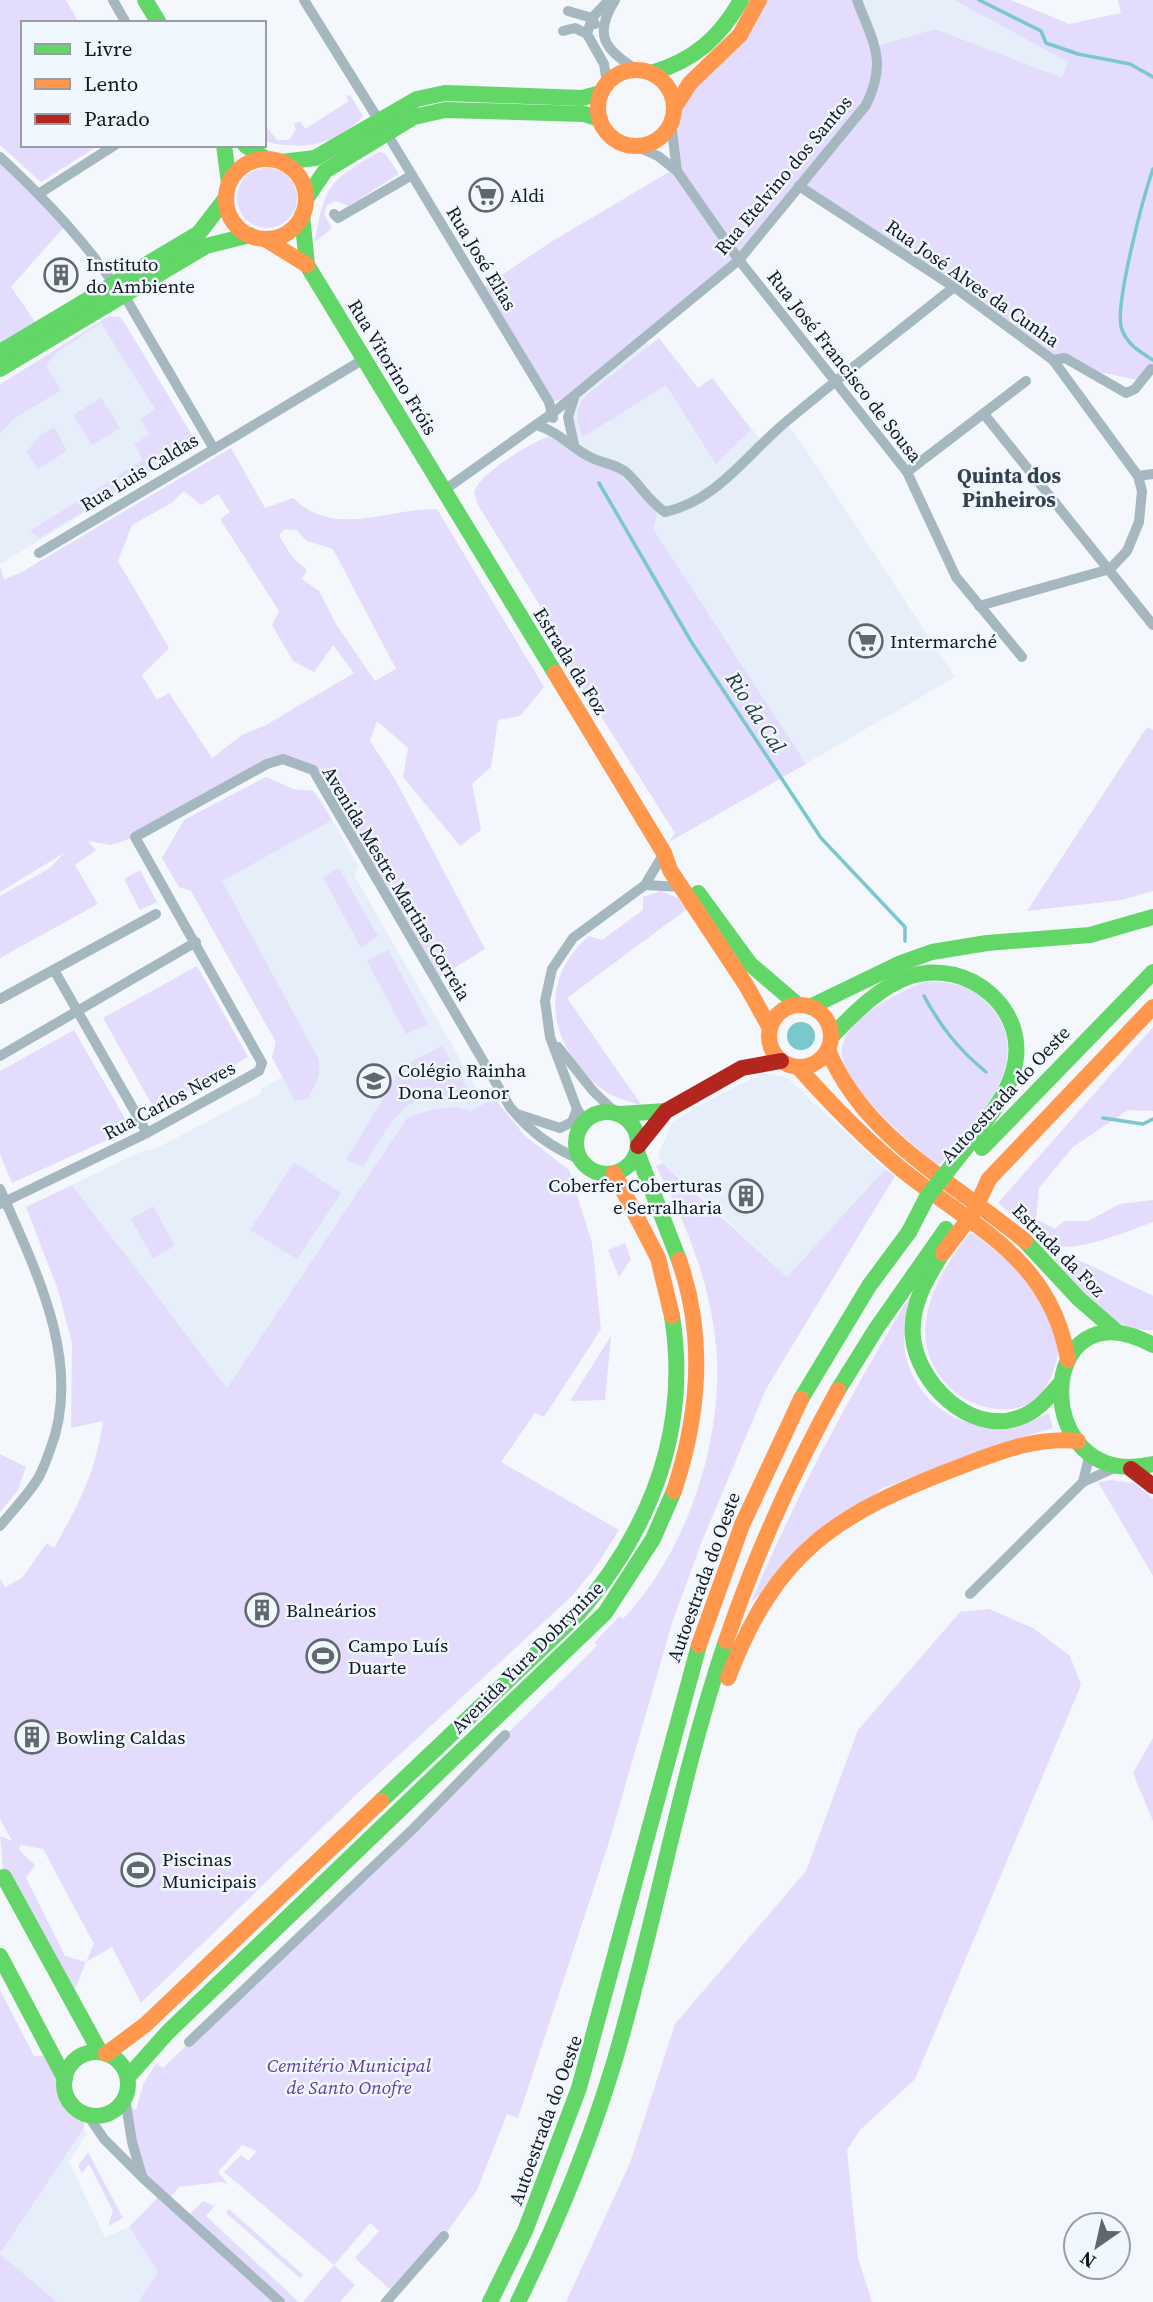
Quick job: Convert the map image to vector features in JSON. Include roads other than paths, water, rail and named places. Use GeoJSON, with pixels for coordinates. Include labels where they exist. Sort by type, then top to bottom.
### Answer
{"type":"FeatureCollection","features":[{"type":"Feature","properties":{"kind":"main road"},"geometry":{"type":"LineString","coordinates":[[145,0],[158,21]]}},
{"type":"Feature","properties":{"kind":"main road"},"geometry":{"type":"LineString","coordinates":[[0,352],[206,246],[288,233],[325,171],[417,99],[445,93],[582,97],[604,88],[626,71],[676,68],[700,54],[728,26],[741,0]]}},
{"type":"Feature","properties":{"kind":"main road"},"geometry":{"type":"LineString","coordinates":[[0,369],[199,233],[244,165],[315,158],[382,125],[445,110],[584,114],[600,119],[614,139],[636,146],[656,140],[690,83],[740,34],[759,0]]}},
{"type":"Feature","properties":{"kind":"main road"},"geometry":{"type":"LineString","coordinates":[[644,71],[668,87],[672,116]]}},
{"type":"Feature","properties":{"kind":"main road"},"geometry":{"type":"LineString","coordinates":[[600,119],[604,88]]}},
{"type":"Feature","properties":{"kind":"main road"},"geometry":{"type":"LineString","coordinates":[[224,147],[232,220],[257,237]]}},
{"type":"Feature","properties":{"kind":"main road"},"geometry":{"type":"LineString","coordinates":[[249,147],[300,177],[304,207]]}},
{"type":"Feature","properties":{"kind":"main road","name":"Rua Vitorino Fróis"},"geometry":{"type":"LineString","coordinates":[[304,207],[307,265],[443,491]]}},
{"type":"Feature","properties":{"kind":"main road","name":"Rua Vitorino Fróis"},"geometry":{"type":"LineString","coordinates":[[257,237],[307,265]]}},
{"type":"Feature","properties":{"kind":"main road","name":"Estrada da Foz"},"geometry":{"type":"LineString","coordinates":[[443,491],[664,853],[670,870],[746,985],[769,1033]]}},
{"type":"Feature","properties":{"kind":"main road","name":"Estrada da Foz"},"geometry":{"type":"LineString","coordinates":[[664,853],[677,865],[750,964],[804,1006]]}},
{"type":"Feature","properties":{"kind":"main road"},"geometry":{"type":"LineString","coordinates":[[742,1068],[769,1033],[780,1012],[844,995],[895,965],[928,953],[980,942],[1097,934],[1153,917]]}},
{"type":"Feature","properties":{"kind":"main road"},"geometry":{"type":"LineString","coordinates":[[666,1111],[599,1112],[581,1115],[576,1140],[581,1160],[593,1171],[614,1173],[628,1166],[666,1111],[742,1068],[781,1061],[798,1067],[815,1063],[829,1043],[887,989],[913,975],[939,971],[955,973],[984,986],[995,996],[1010,1020],[1017,1047],[1016,1061],[1006,1090],[977,1144]]}},
{"type":"Feature","properties":{"kind":"main road","name":"Autoestrada do Oeste"},"geometry":{"type":"LineString","coordinates":[[490,2302],[535,2214],[589,2066],[677,1719],[729,1557],[765,1473],[825,1358],[868,1287],[977,1144],[1153,971]]}},
{"type":"Feature","properties":{"kind":"main road"},"geometry":{"type":"LineString","coordinates":[[804,1006],[825,1019],[829,1043]]}},
{"type":"Feature","properties":{"kind":"main road"},"geometry":{"type":"LineString","coordinates":[[518,2302],[565,2205],[604,2101],[720,1657],[779,1502],[825,1409],[880,1317],[946,1229],[1012,1153],[1153,1007]]}},
{"type":"Feature","properties":{"kind":"main road"},"geometry":{"type":"LineString","coordinates":[[769,1033],[771,1046],[781,1061]]}},
{"type":"Feature","properties":{"kind":"main road","name":"Estrada da Foz"},"geometry":{"type":"LineString","coordinates":[[829,1043],[834,1069],[877,1122],[923,1163],[1024,1240],[1080,1304],[1116,1331]]}},
{"type":"Feature","properties":{"kind":"main road","name":"Estrada da Foz"},"geometry":{"type":"LineString","coordinates":[[798,1067],[883,1152],[982,1228],[1024,1267],[1060,1315],[1066,1329],[1068,1360]]}},
{"type":"Feature","properties":{"kind":"main road"},"geometry":{"type":"LineString","coordinates":[[617,1113],[634,1127],[638,1149]]}},
{"type":"Feature","properties":{"kind":"main road","name":"Avenida Yura Dobrynine"},"geometry":{"type":"LineString","coordinates":[[128,2077],[168,2032],[606,1613],[634,1577],[651,1549],[672,1500],[694,1427],[695,1332],[686,1284],[638,1149]]}},
{"type":"Feature","properties":{"kind":"main road","name":"Avenida Yura Dobrynine"},"geometry":{"type":"LineString","coordinates":[[103,2053],[145,2025],[531,1660],[593,1599],[623,1556],[648,1510],[663,1470],[674,1424],[677,1379],[675,1331],[667,1287],[646,1227],[614,1173]]}},
{"type":"Feature","properties":{"kind":"main road"},"geometry":{"type":"LineString","coordinates":[[989,1179],[973,1213],[943,1253],[921,1289],[913,1320],[917,1356],[933,1387],[957,1408],[998,1420],[1027,1414],[1059,1385],[1068,1360],[1087,1339],[1116,1331],[1150,1340]]}},
{"type":"Feature","properties":{"kind":"main road"},"geometry":{"type":"LineString","coordinates":[[1059,1385],[1064,1415],[1078,1441],[1090,1453],[1124,1468],[1153,1486]]}},
{"type":"Feature","properties":{"kind":"main road"},"geometry":{"type":"LineString","coordinates":[[674,1832],[693,1795],[744,1635],[765,1598],[803,1552],[850,1514],[900,1488],[1022,1444],[1054,1438],[1078,1441]]}},
{"type":"Feature","properties":{"kind":"main road"},"geometry":{"type":"LineString","coordinates":[[1124,1468],[1153,1464]]}},
{"type":"Feature","properties":{"kind":"main road"},"geometry":{"type":"LineString","coordinates":[[0,1956],[65,2079],[69,2101],[86,2115],[105,2115],[120,2106],[125,2098],[128,2077],[120,2063],[103,2053],[1,1877]]}},
{"type":"Feature","properties":{"kind":"main road"},"geometry":{"type":"LineString","coordinates":[[65,2079],[68,2070],[81,2056],[103,2053]]}},
{"type":"Feature","properties":{"kind":"street"},"geometry":{"type":"LineString","coordinates":[[113,0],[125,21]]}},
{"type":"Feature","properties":{"kind":"street"},"geometry":{"type":"LineString","coordinates":[[121,0],[134,21]]}},
{"type":"Feature","properties":{"kind":"street","name":"Rua José Elias"},"geometry":{"type":"LineString","coordinates":[[304,0],[567,433]]}},
{"type":"Feature","properties":{"kind":"street"},"geometry":{"type":"LineString","coordinates":[[587,34],[592,18],[609,0]]}},
{"type":"Feature","properties":{"kind":"street"},"geometry":{"type":"LineString","coordinates":[[603,39],[602,27],[615,0]]}},
{"type":"Feature","properties":{"kind":"street","name":"Rua Etelvino dos Santos"},"geometry":{"type":"LineString","coordinates":[[536,425],[551,407],[576,393],[739,260],[866,105],[880,66],[876,46],[857,0]]}},
{"type":"Feature","properties":{"kind":"street"},"geometry":{"type":"LineString","coordinates":[[569,11],[592,18],[603,39],[618,58],[644,71]]}},
{"type":"Feature","properties":{"kind":"street"},"geometry":{"type":"LineString","coordinates":[[563,31],[575,28],[587,34],[604,64],[604,88]]}},
{"type":"Feature","properties":{"kind":"street","name":"Rua José Francisco de Sousa"},"geometry":{"type":"LineString","coordinates":[[672,116],[677,171]]}},
{"type":"Feature","properties":{"kind":"street","name":"Rua José Francisco de Sousa"},"geometry":{"type":"LineString","coordinates":[[636,146],[657,156],[677,171],[739,260],[838,381],[907,472],[956,577],[1022,657]]}},
{"type":"Feature","properties":{"kind":"street"},"geometry":{"type":"LineString","coordinates":[[40,194],[113,147]]}},
{"type":"Feature","properties":{"kind":"street","name":"Rua Luis Caldas"},"geometry":{"type":"LineString","coordinates":[[0,157],[40,194],[85,244],[119,289],[214,449],[39,553]]}},
{"type":"Feature","properties":{"kind":"street"},"geometry":{"type":"LineString","coordinates":[[334,214],[338,218],[412,175]]}},
{"type":"Feature","properties":{"kind":"street","name":"Rua José Alves da Cunha"},"geometry":{"type":"LineString","coordinates":[[799,186],[954,287],[1053,360],[1138,476]]}},
{"type":"Feature","properties":{"kind":"street"},"geometry":{"type":"LineString","coordinates":[[576,393],[568,417],[567,433],[575,445],[591,458],[619,467],[651,502],[665,512],[697,501],[711,491],[785,422],[954,287]]}},
{"type":"Feature","properties":{"kind":"street"},"geometry":{"type":"LineString","coordinates":[[1053,360],[1065,358],[1126,393],[1135,389],[1151,369]]}},
{"type":"Feature","properties":{"kind":"street"},"geometry":{"type":"LineString","coordinates":[[214,449],[364,359]]}},
{"type":"Feature","properties":{"kind":"street"},"geometry":{"type":"LineString","coordinates":[[907,472],[1026,381]]}},
{"type":"Feature","properties":{"kind":"street"},"geometry":{"type":"LineString","coordinates":[[984,414],[1153,625]]}},
{"type":"Feature","properties":{"kind":"street"},"geometry":{"type":"LineString","coordinates":[[443,491],[536,425],[567,433]]}},
{"type":"Feature","properties":{"kind":"street"},"geometry":{"type":"LineString","coordinates":[[979,606],[1110,569],[1126,551],[1139,522],[1142,491],[1138,476],[1153,474]]}},
{"type":"Feature","properties":{"kind":"street","name":"Avenida Mestre Martins Correia"},"geometry":{"type":"LineString","coordinates":[[196,942],[135,837],[267,764],[283,759],[313,770],[510,1107],[528,1129],[547,1144],[581,1160]]}},
{"type":"Feature","properties":{"kind":"street"},"geometry":{"type":"LineString","coordinates":[[510,1107],[529,1120],[560,1128],[581,1115],[550,1037],[545,1001],[552,969],[573,938],[645,886],[664,853]]}},
{"type":"Feature","properties":{"kind":"street"},"geometry":{"type":"LineString","coordinates":[[645,886],[682,887]]}},
{"type":"Feature","properties":{"kind":"street"},"geometry":{"type":"LineString","coordinates":[[0,999],[156,914]]}},
{"type":"Feature","properties":{"kind":"street"},"geometry":{"type":"LineString","coordinates":[[0,1056],[196,942]]}},
{"type":"Feature","properties":{"kind":"street","name":"Rua Carlos Neves"},"geometry":{"type":"LineString","coordinates":[[3,1202],[146,1133],[259,1072],[262,1063],[196,942]]}},
{"type":"Feature","properties":{"kind":"street"},"geometry":{"type":"LineString","coordinates":[[54,970],[146,1133]]}},
{"type":"Feature","properties":{"kind":"street"},"geometry":{"type":"LineString","coordinates":[[550,1037],[591,1089],[617,1113]]}},
{"type":"Feature","properties":{"kind":"street"},"geometry":{"type":"LineString","coordinates":[[0,1189],[55,1334],[61,1371],[61,1403],[56,1433],[39,1478],[0,1525]]}},
{"type":"Feature","properties":{"kind":"street"},"geometry":{"type":"LineString","coordinates":[[1083,1482],[1090,1453]]}},
{"type":"Feature","properties":{"kind":"street"},"geometry":{"type":"LineString","coordinates":[[970,1594],[1083,1482],[1124,1468]]}},
{"type":"Feature","properties":{"kind":"street"},"geometry":{"type":"LineString","coordinates":[[189,2042],[414,1828],[505,1735]]}},
{"type":"Feature","properties":{"kind":"street"},"geometry":{"type":"LineString","coordinates":[[125,2098],[132,2142],[142,2178]]}},
{"type":"Feature","properties":{"kind":"street"},"geometry":{"type":"LineString","coordinates":[[86,2115],[104,2139],[142,2178],[280,2302]]}},
{"type":"Feature","properties":{"kind":"street"},"geometry":{"type":"LineString","coordinates":[[386,2302],[444,2236]]}},
{"type":"Feature","properties":{"kind":"water"},"geometry":{"type":"Polygon","coordinates":[[[801,1022],[811,1026],[815,1036],[811,1046],[801,1050],[791,1046],[787,1036],[791,1026],[801,1022]]]}},
{"type":"Feature","properties":{"kind":"waterway"},"geometry":{"type":"LineString","coordinates":[[979,0],[1041,31],[1046,43],[1078,54],[1130,64],[1153,77]]}},
{"type":"Feature","properties":{"kind":"waterway"},"geometry":{"type":"LineString","coordinates":[[1153,169],[1125,277],[1120,318],[1122,330],[1131,344],[1153,360]]}},
{"type":"Feature","properties":{"kind":"waterway","name":"Rio da Cal"},"geometry":{"type":"LineString","coordinates":[[599,483],[692,643],[821,838],[905,927],[905,941]]}},
{"type":"Feature","properties":{"kind":"waterway"},"geometry":{"type":"LineString","coordinates":[[924,996],[951,1037],[986,1072]]}},
{"type":"Feature","properties":{"kind":"waterway","name":"Rio da Cal"},"geometry":{"type":"LineString","coordinates":[[1103,1118],[1143,1124],[1153,1119]]}},
{"type":"Feature","properties":{"kind":"place","name":"Aldi"},"geometry":{"type":"Point","coordinates":[486,195]}},
{"type":"Feature","properties":{"kind":"place","name":"Instituto do Ambiente"},"geometry":{"type":"Point","coordinates":[61,275]}},
{"type":"Feature","properties":{"kind":"place","name":"Intermarché"},"geometry":{"type":"Point","coordinates":[866,641]}},
{"type":"Feature","properties":{"kind":"place","name":"Colégio Rainha Dona Leonor"},"geometry":{"type":"Point","coordinates":[374,1081]}},
{"type":"Feature","properties":{"kind":"place","name":"Coberfer Coberturas e Serralharia"},"geometry":{"type":"Point","coordinates":[746,1196]}},
{"type":"Feature","properties":{"kind":"place","name":"Balneários"},"geometry":{"type":"Point","coordinates":[262,1610]}},
{"type":"Feature","properties":{"kind":"place","name":"Campo Luís Duarte"},"geometry":{"type":"Point","coordinates":[323,1656]}},
{"type":"Feature","properties":{"kind":"place","name":"Bowling Caldas"},"geometry":{"type":"Point","coordinates":[32,1737]}},
{"type":"Feature","properties":{"kind":"place","name":"Piscinas Municipais"},"geometry":{"type":"Point","coordinates":[138,1870]}},
{"type":"Feature","properties":{"kind":"district","name":"Quinta dos Pinheiros"},"geometry":{"type":"Point","coordinates":[1009,487]}},
{"type":"Feature","properties":{"kind":"park label","name":"Cemitério Municipal de Santo Onofre"},"geometry":{"type":"Point","coordinates":[349,2076]}}]}
